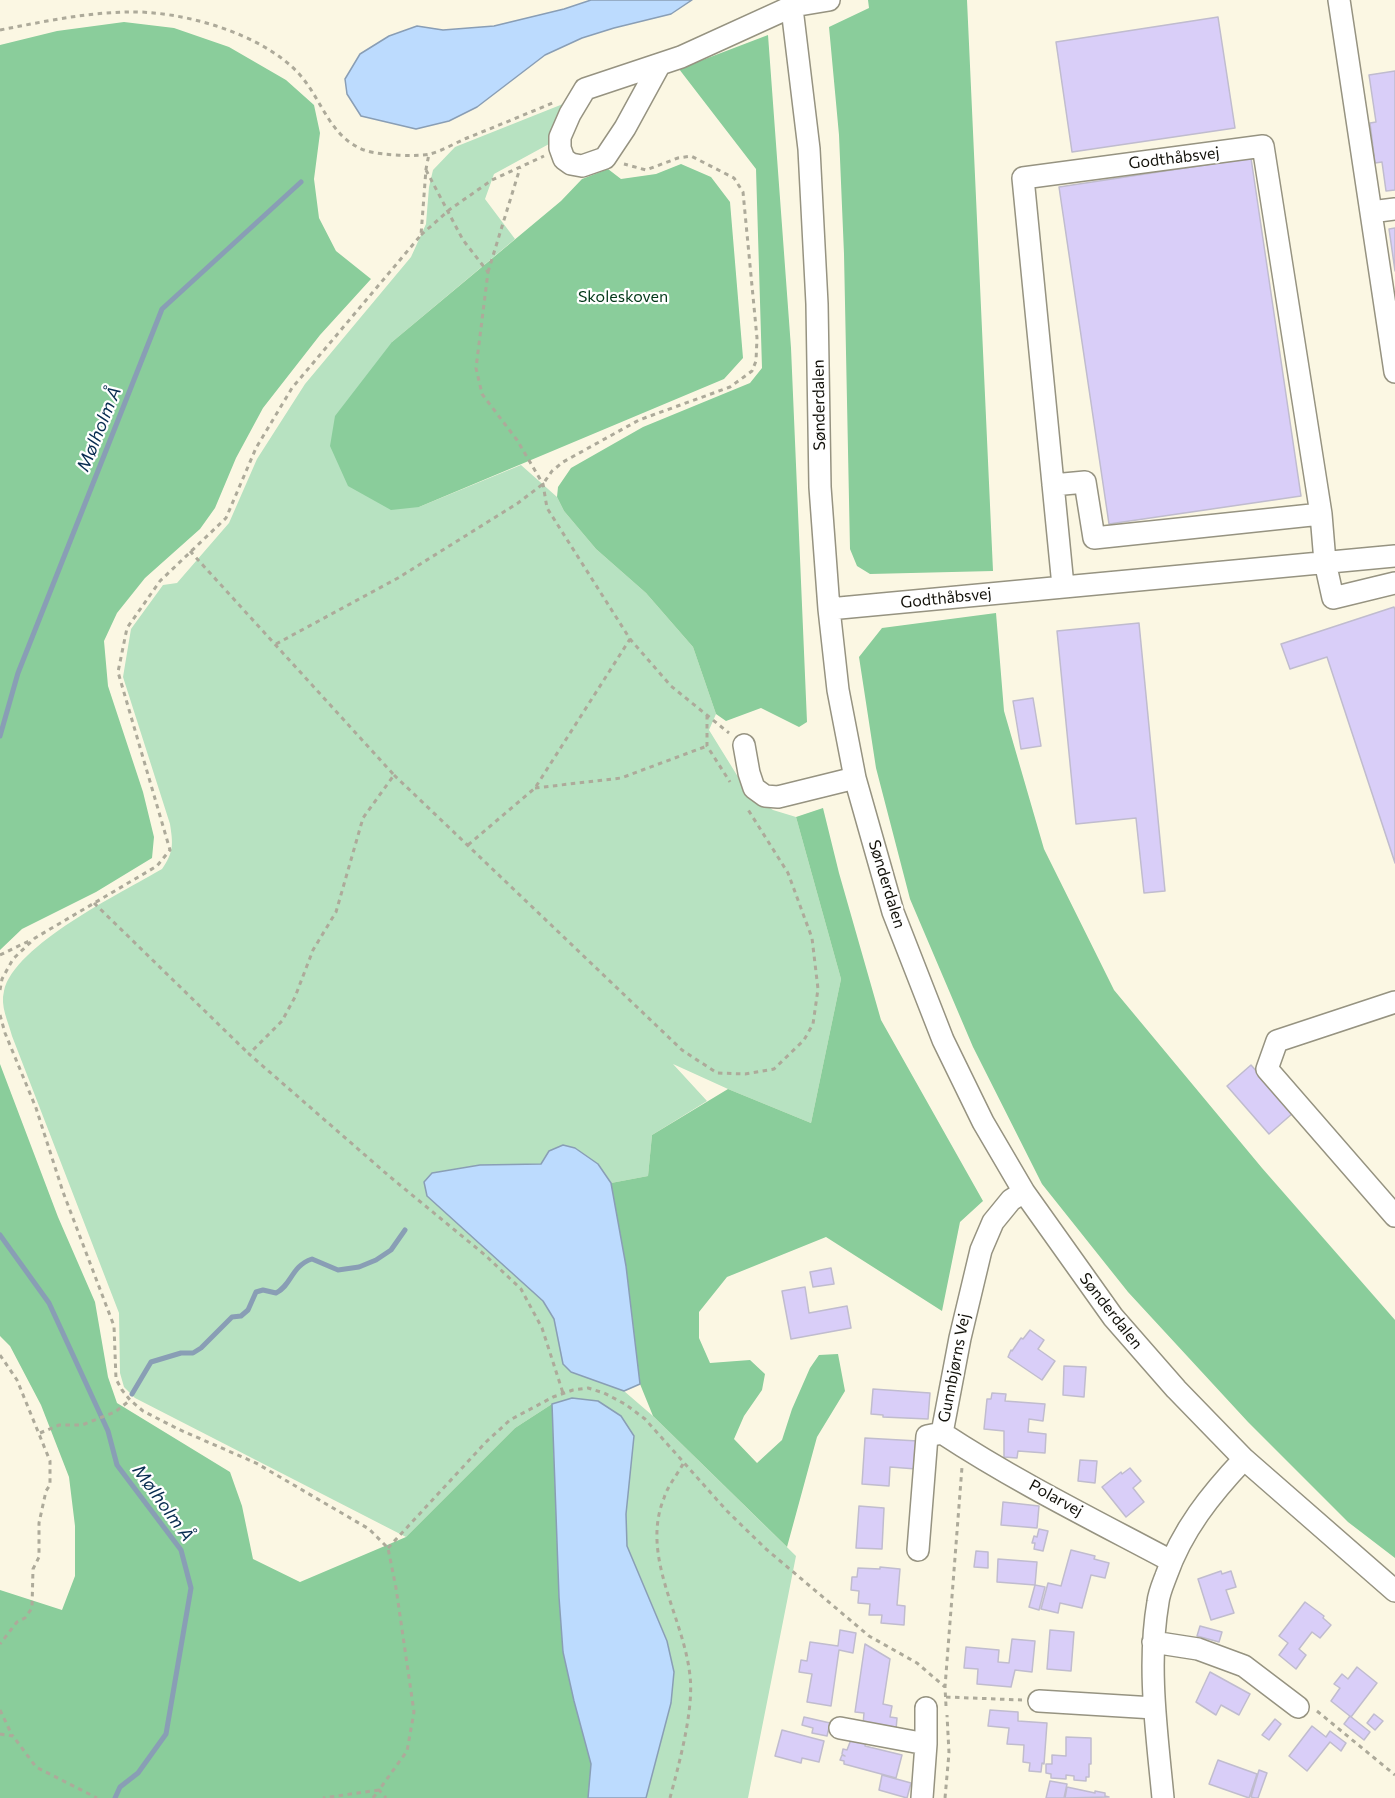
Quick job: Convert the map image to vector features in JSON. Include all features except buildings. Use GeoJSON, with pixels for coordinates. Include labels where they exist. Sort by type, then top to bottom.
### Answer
{"type":"FeatureCollection","features":[{"type":"Feature","properties":{"kind":"street"},"geometry":{"type":"LineString","coordinates":[[660,64],[625,128],[605,158],[582,166],[571,164],[564,159],[560,148],[560,137],[585,89],[660,64],[681,57],[792,3],[829,0]]}},
{"type":"Feature","properties":{"kind":"street"},"geometry":{"type":"LineString","coordinates":[[1339,0],[1395,372]]}},
{"type":"Feature","properties":{"kind":"street","name":"Sønderdalen"},"geometry":{"type":"LineString","coordinates":[[792,3],[810,161],[817,304],[820,487],[829,609],[838,690],[855,778],[893,912],[943,1040],[983,1122],[1024,1192],[1113,1317],[1176,1389],[1244,1460],[1395,1591]]}},
{"type":"Feature","properties":{"kind":"street","name":"Godthåbsvej"},"geometry":{"type":"LineString","coordinates":[[1063,586],[1023,178],[1263,146],[1321,514],[1325,562],[1333,598],[1395,583]]}},
{"type":"Feature","properties":{"kind":"street"},"geometry":{"type":"LineString","coordinates":[[1371,212],[1395,209]]}},
{"type":"Feature","properties":{"kind":"street"},"geometry":{"type":"LineString","coordinates":[[1053,485],[1085,482],[1094,538],[1321,514]]}},
{"type":"Feature","properties":{"kind":"street","name":"Godthåbsvej"},"geometry":{"type":"LineString","coordinates":[[829,609],[1395,556]]}},
{"type":"Feature","properties":{"kind":"street"},"geometry":{"type":"LineString","coordinates":[[744,745],[754,788],[765,796],[778,797],[855,778]]}},
{"type":"Feature","properties":{"kind":"street"},"geometry":{"type":"LineString","coordinates":[[1395,1002],[1277,1041],[1267,1068],[1395,1216]]}},
{"type":"Feature","properties":{"kind":"street","name":"Gunnbjørns Vej"},"geometry":{"type":"LineString","coordinates":[[918,1550],[927,1436],[942,1433],[960,1338],[981,1251],[993,1222],[1011,1200],[1024,1192]]}},
{"type":"Feature","properties":{"kind":"street","name":"Polarvej"},"geometry":{"type":"LineString","coordinates":[[942,1433],[963,1447],[1171,1561]]}},
{"type":"Feature","properties":{"kind":"street"},"geometry":{"type":"LineString","coordinates":[[1163,1798],[1154,1708],[1153,1642],[1158,1600],[1171,1561],[1186,1532],[1203,1505],[1244,1460]]}},
{"type":"Feature","properties":{"kind":"street"},"geometry":{"type":"LineString","coordinates":[[1153,1642],[1198,1649],[1244,1666],[1298,1707]]}},
{"type":"Feature","properties":{"kind":"street"},"geometry":{"type":"LineString","coordinates":[[1039,1701],[1154,1708]]}},
{"type":"Feature","properties":{"kind":"street"},"geometry":{"type":"LineString","coordinates":[[922,1798],[926,1708]]}},
{"type":"Feature","properties":{"kind":"street"},"geometry":{"type":"LineString","coordinates":[[840,1728],[926,1744]]}},
{"type":"Feature","properties":{"kind":"path"},"geometry":{"type":"LineString","coordinates":[[0,30],[48,21],[126,12],[174,15],[243,35],[291,65],[312,89],[332,126],[348,142],[368,151],[390,155],[429,154],[585,89]]}},
{"type":"Feature","properties":{"kind":"path"},"geometry":{"type":"LineString","coordinates":[[0,955],[35,938],[157,866],[170,850],[118,672],[127,628],[160,581],[226,518],[256,448],[292,388],[421,236],[449,210],[492,180],[560,148]]}},
{"type":"Feature","properties":{"kind":"path"},"geometry":{"type":"LineString","coordinates":[[421,236],[429,154]]}},
{"type":"Feature","properties":{"kind":"path"},"geometry":{"type":"LineString","coordinates":[[276,644],[398,578],[518,503],[543,484],[552,471],[563,462],[639,420],[730,387],[752,371],[756,361],[757,338],[744,192],[734,178],[691,156],[678,158],[646,170],[605,158]]}},
{"type":"Feature","properties":{"kind":"path"},"geometry":{"type":"LineString","coordinates":[[520,167],[488,272],[476,368],[482,394],[517,440],[543,484],[547,508],[630,639],[671,686],[744,745]]}},
{"type":"Feature","properties":{"kind":"path"},"geometry":{"type":"LineString","coordinates":[[426,169],[463,240],[488,272]]}},
{"type":"Feature","properties":{"kind":"path"},"geometry":{"type":"LineString","coordinates":[[190,551],[394,775],[682,1050],[717,1073],[745,1074],[774,1069],[804,1040],[813,1024],[818,989],[812,938],[788,873],[745,805]]}},
{"type":"Feature","properties":{"kind":"path"},"geometry":{"type":"LineString","coordinates":[[468,845],[535,788],[630,639]]}},
{"type":"Feature","properties":{"kind":"path"},"geometry":{"type":"LineString","coordinates":[[707,715],[707,746],[732,785]]}},
{"type":"Feature","properties":{"kind":"path"},"geometry":{"type":"LineString","coordinates":[[535,788],[621,778],[707,746]]}},
{"type":"Feature","properties":{"kind":"path"},"geometry":{"type":"LineString","coordinates":[[249,1054],[282,1021],[295,997],[313,950],[336,912],[363,819],[394,775]]}},
{"type":"Feature","properties":{"kind":"path"},"geometry":{"type":"LineString","coordinates":[[94,903],[249,1054],[389,1176],[485,1255],[520,1289],[542,1328],[563,1393]]}},
{"type":"Feature","properties":{"kind":"path"},"geometry":{"type":"LineString","coordinates":[[0,990],[2,979],[13,959],[35,938]]}},
{"type":"Feature","properties":{"kind":"path"},"geometry":{"type":"LineString","coordinates":[[0,1015],[114,1326],[117,1379],[130,1400],[143,1411],[177,1429],[256,1463],[369,1529],[388,1548],[414,1712],[407,1752],[373,1798]]}},
{"type":"Feature","properties":{"kind":"path"},"geometry":{"type":"LineString","coordinates":[[0,1355],[17,1380],[50,1461],[50,1485],[46,1491],[39,1523],[39,1557],[33,1569],[32,1608],[25,1618],[17,1622],[0,1644]]}},
{"type":"Feature","properties":{"kind":"path"},"geometry":{"type":"LineString","coordinates":[[388,1548],[510,1420],[529,1408],[563,1393],[588,1388],[626,1404],[645,1419],[727,1511],[766,1549],[869,1636],[916,1663],[945,1687]]}},
{"type":"Feature","properties":{"kind":"path"},"geometry":{"type":"LineString","coordinates":[[40,1433],[59,1425],[82,1425],[115,1412],[130,1400]]}},
{"type":"Feature","properties":{"kind":"path"},"geometry":{"type":"LineString","coordinates":[[945,1798],[949,1753],[945,1687],[963,1447]]}},
{"type":"Feature","properties":{"kind":"path"},"geometry":{"type":"LineString","coordinates":[[670,1798],[689,1711],[691,1678],[684,1638],[662,1574],[655,1533],[664,1498],[684,1462]]}},
{"type":"Feature","properties":{"kind":"path"},"geometry":{"type":"LineString","coordinates":[[946,1697],[1039,1701]]}},
{"type":"Feature","properties":{"kind":"path"},"geometry":{"type":"LineString","coordinates":[[1298,1707],[1312,1707],[1395,1775]]}},
{"type":"Feature","properties":{"kind":"path"},"geometry":{"type":"LineString","coordinates":[[0,1710],[13,1736],[36,1767],[97,1798]]}},
{"type":"Feature","properties":{"kind":"path"},"geometry":{"type":"LineString","coordinates":[[0,1734],[13,1736]]}},
{"type":"Feature","properties":{"kind":"path"},"geometry":{"type":"LineString","coordinates":[[323,1798],[379,1790]]}},
{"type":"Feature","properties":{"kind":"path"},"geometry":{"type":"LineString","coordinates":[[379,1790],[386,1798]]}},
{"type":"Feature","properties":{"kind":"green space"},"geometry":{"type":"Polygon","coordinates":[[[868,0],[967,0],[993,571],[870,574],[857,566],[850,549],[844,254],[839,135],[829,27],[869,8],[868,0]]]}},
{"type":"Feature","properties":{"kind":"green space"},"geometry":{"type":"Polygon","coordinates":[[[124,22],[174,28],[229,47],[286,80],[314,105],[320,133],[314,179],[319,218],[336,251],[371,279],[320,335],[263,408],[236,458],[215,508],[200,529],[145,578],[117,613],[104,641],[108,686],[143,792],[154,837],[152,858],[96,892],[22,929],[0,950],[0,45],[57,31],[124,22]]]}},
{"type":"Feature","properties":{"kind":"green space"},"geometry":{"type":"Polygon","coordinates":[[[768,35],[791,348],[807,722],[799,727],[761,708],[726,721],[716,714],[693,647],[646,593],[596,549],[564,511],[557,497],[558,487],[571,468],[643,427],[750,383],[762,368],[756,169],[679,69],[768,35]]]}},
{"type":"Feature","properties":{"kind":"green space"},"geometry":{"type":"Polygon","coordinates":[[[568,102],[549,144],[494,174],[485,199],[515,239],[392,342],[419,507],[521,465],[557,497],[564,511],[596,549],[646,593],[693,647],[716,714],[709,730],[748,793],[773,810],[796,817],[841,979],[811,1123],[673,1064],[707,1101],[652,1135],[648,1176],[611,1183],[598,1164],[549,1151],[541,1164],[480,1165],[432,1173],[427,1196],[543,1301],[554,1319],[563,1364],[571,1372],[624,1391],[653,1416],[796,1556],[748,1798],[646,1798],[671,1703],[674,1672],[667,1640],[627,1546],[626,1514],[572,1398],[552,1404],[515,1428],[406,1537],[135,1398],[124,1387],[120,1373],[119,1313],[12,1036],[3,1002],[4,991],[12,974],[27,956],[71,922],[162,869],[171,853],[170,824],[123,677],[131,629],[163,585],[177,583],[229,523],[257,459],[305,384],[411,257],[426,224],[433,170],[455,147],[568,102]]]}},
{"type":"Feature","properties":{"kind":"green space","name":"Skoleskoven"},"geometry":{"type":"Polygon","coordinates":[[[681,164],[711,177],[730,202],[743,358],[724,379],[419,507],[391,510],[348,486],[330,446],[335,416],[392,342],[561,201],[582,179],[608,169],[621,179],[656,174],[681,164]]]}},
{"type":"Feature","properties":{"kind":"green space"},"geometry":{"type":"Polygon","coordinates":[[[996,613],[1004,711],[1044,849],[1114,990],[1262,1168],[1395,1320],[1395,1558],[1348,1522],[1248,1422],[1128,1292],[1042,1184],[973,1047],[910,899],[876,768],[859,657],[882,628],[996,613]]]}},
{"type":"Feature","properties":{"kind":"green space"},"geometry":{"type":"Polygon","coordinates":[[[823,808],[881,1020],[983,1201],[960,1222],[942,1311],[826,1237],[727,1277],[699,1312],[699,1338],[710,1363],[750,1360],[765,1374],[762,1390],[744,1416],[734,1439],[757,1463],[782,1440],[792,1409],[810,1368],[819,1355],[838,1354],[845,1391],[817,1437],[787,1547],[653,1416],[640,1384],[626,1266],[611,1183],[648,1176],[652,1135],[728,1089],[811,1123],[841,979],[796,817],[823,808]]]}},
{"type":"Feature","properties":{"kind":"green space"},"geometry":{"type":"Polygon","coordinates":[[[0,1064],[58,1217],[95,1302],[108,1377],[117,1403],[230,1472],[242,1506],[253,1559],[300,1582],[406,1537],[515,1428],[552,1404],[563,1652],[591,1764],[588,1798],[0,1798],[0,1590],[62,1610],[75,1576],[75,1526],[69,1477],[41,1405],[10,1346],[0,1336],[0,1064]]]}},
{"type":"Feature","properties":{"kind":"water"},"geometry":{"type":"Polygon","coordinates":[[[591,0],[692,0],[671,14],[582,38],[545,55],[477,107],[449,121],[416,129],[361,116],[347,94],[345,79],[360,54],[389,36],[417,26],[443,30],[494,26],[591,0]]]}},
{"type":"Feature","properties":{"kind":"water"},"geometry":{"type":"Polygon","coordinates":[[[563,1145],[575,1148],[598,1164],[611,1183],[626,1266],[640,1384],[624,1391],[571,1372],[563,1364],[554,1319],[543,1301],[427,1196],[424,1182],[432,1173],[480,1165],[541,1164],[549,1151],[563,1145]]]}},
{"type":"Feature","properties":{"kind":"water"},"geometry":{"type":"Polygon","coordinates":[[[572,1398],[598,1401],[621,1416],[634,1436],[626,1514],[627,1546],[667,1641],[674,1672],[671,1703],[646,1798],[588,1798],[591,1764],[563,1652],[559,1597],[552,1404],[572,1398]]]}},
{"type":"Feature","properties":{"kind":"waterway","name":"Mølholm Å"},"geometry":{"type":"LineString","coordinates":[[0,736],[18,673],[162,309],[301,182]]}},
{"type":"Feature","properties":{"kind":"waterway"},"geometry":{"type":"LineString","coordinates":[[132,1394],[151,1362],[181,1353],[193,1353],[201,1348],[232,1317],[241,1316],[248,1310],[256,1292],[263,1290],[276,1293],[281,1290],[305,1262],[312,1259],[338,1270],[359,1267],[391,1250],[405,1230]]}},
{"type":"Feature","properties":{"kind":"waterway","name":"Mølholm Å"},"geometry":{"type":"LineString","coordinates":[[0,1235],[49,1303],[108,1431],[117,1465],[181,1550],[191,1588],[166,1734],[138,1773],[120,1787],[115,1798]]}}]}
